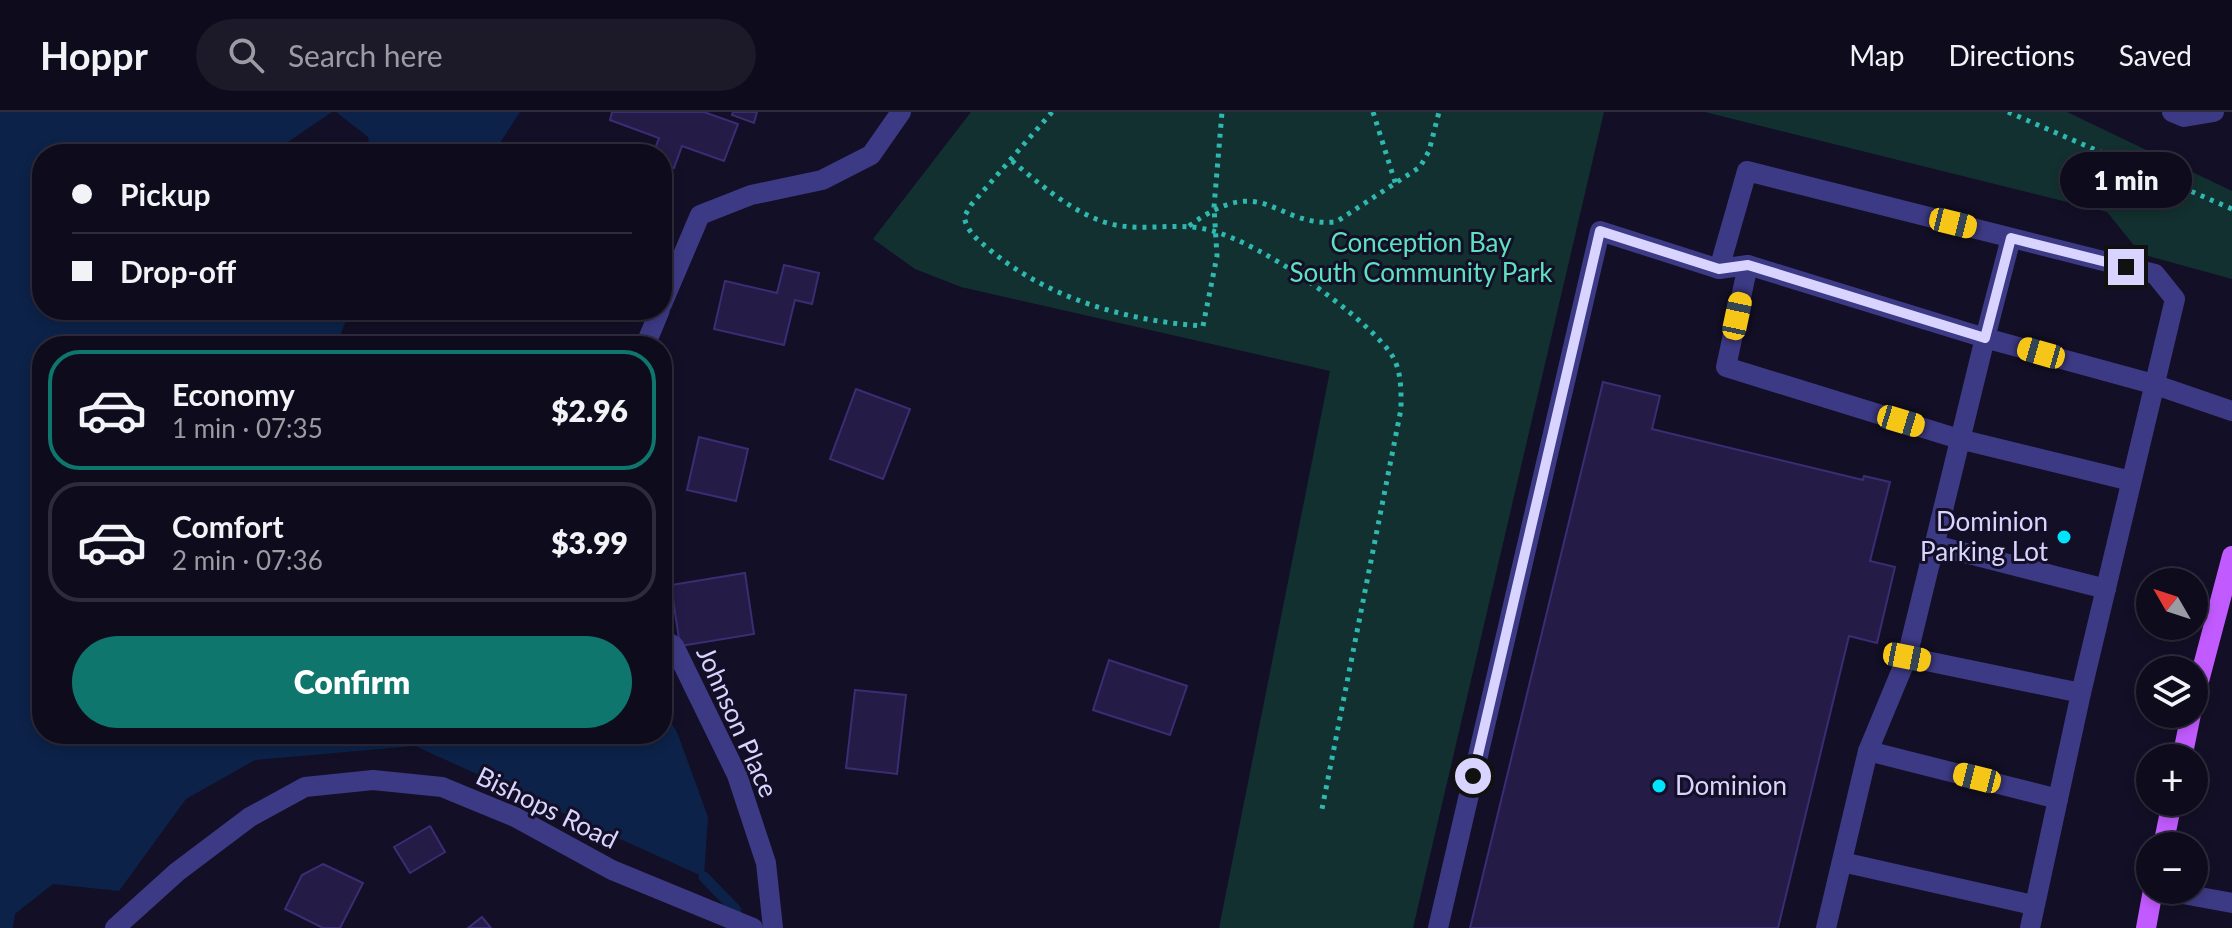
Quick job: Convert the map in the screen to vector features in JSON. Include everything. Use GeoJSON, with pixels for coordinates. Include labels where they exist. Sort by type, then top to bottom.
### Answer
{"type":"FeatureCollection","features":[{"type":"Feature","properties":{"kind":"main road"},"geometry":{"type":"LineString","coordinates":[[2206,656],[2232,556]]}},
{"type":"Feature","properties":{"kind":"main road"},"geometry":{"type":"LineString","coordinates":[[2146,928],[2150,904]]}},
{"type":"Feature","properties":{"kind":"street"},"geometry":{"type":"LineString","coordinates":[[672,281],[700,215],[751,195],[822,180],[871,155],[901,112]]}},
{"type":"Feature","properties":{"kind":"street"},"geometry":{"type":"LineString","coordinates":[[2172,112],[2184,117],[2214,112]]}},
{"type":"Feature","properties":{"kind":"street"},"geometry":{"type":"LineString","coordinates":[[1719,269],[1747,171],[2155,274],[2175,299],[2081,693],[2030,928]]}},
{"type":"Feature","properties":{"kind":"street"},"geometry":{"type":"LineString","coordinates":[[1438,928],[1600,231],[1719,269],[1748,265],[1985,338],[2153,384],[2232,411]]}},
{"type":"Feature","properties":{"kind":"street"},"geometry":{"type":"LineString","coordinates":[[1826,928],[1868,751],[1907,657],[2011,238]]}},
{"type":"Feature","properties":{"kind":"street"},"geometry":{"type":"LineString","coordinates":[[1748,265],[1726,367],[1959,439],[2131,481]]}},
{"type":"Feature","properties":{"kind":"street"},"geometry":{"type":"LineString","coordinates":[[1934,545],[2106,589]]}},
{"type":"Feature","properties":{"kind":"street","name":"Johnson Place"},"geometry":{"type":"LineString","coordinates":[[672,645],[737,775],[766,863],[773,928]]}},
{"type":"Feature","properties":{"kind":"street"},"geometry":{"type":"LineString","coordinates":[[1907,657],[2081,693]]}},
{"type":"Feature","properties":{"kind":"street"},"geometry":{"type":"LineString","coordinates":[[1868,751],[2058,799]]}},
{"type":"Feature","properties":{"kind":"street","name":"Bishops Road"},"geometry":{"type":"LineString","coordinates":[[115,928],[177,872],[250,817],[305,787],[373,780],[442,787],[515,817],[612,870],[753,928]]}},
{"type":"Feature","properties":{"kind":"street"},"geometry":{"type":"LineString","coordinates":[[1842,862],[2033,905]]}},
{"type":"Feature","properties":{"kind":"street"},"geometry":{"type":"LineString","coordinates":[[2208,899],[2232,903]]}},
{"type":"Feature","properties":{"kind":"path"},"geometry":{"type":"LineString","coordinates":[[1052,112],[971,205],[964,217],[967,231],[1011,267],[1050,290],[1094,306],[1175,324],[1203,326],[1217,256],[1214,207],[1222,112]]}},
{"type":"Feature","properties":{"kind":"path"},"geometry":{"type":"LineString","coordinates":[[1373,112],[1396,185]]}},
{"type":"Feature","properties":{"kind":"path"},"geometry":{"type":"LineString","coordinates":[[1189,226],[1214,207],[1253,200],[1320,223],[1336,222],[1420,167],[1429,151],[1439,112]]}},
{"type":"Feature","properties":{"kind":"path"},"geometry":{"type":"LineString","coordinates":[[2008,112],[2232,209]]}},
{"type":"Feature","properties":{"kind":"path"},"geometry":{"type":"LineString","coordinates":[[1012,161],[1068,204],[1104,222],[1142,230],[1189,226],[1215,231],[1275,260],[1354,317],[1390,352],[1401,378],[1401,409],[1321,814]]}},
{"type":"Feature","properties":{"kind":"green space","name":"Conception Bay South Community Park"},"geometry":{"type":"Polygon","coordinates":[[[971,112],[1604,112],[1413,928],[1219,928],[1330,371],[961,287],[915,269],[873,239],[971,112]]]}},
{"type":"Feature","properties":{"kind":"green space"},"geometry":{"type":"Polygon","coordinates":[[[1705,112],[2067,112],[2232,191],[2232,279],[2141,254],[2107,212],[1705,112]]]}},
{"type":"Feature","properties":{"kind":"water"},"geometry":{"type":"Polygon","coordinates":[[[0,112],[332,112],[285,144],[32,144],[32,320],[346,320],[340,336],[32,336],[32,744],[672,744],[672,724],[708,817],[704,877],[415,746],[255,760],[186,799],[119,891],[53,884],[15,914],[13,928],[0,928],[0,112]]]}},
{"type":"Feature","properties":{"kind":"water"},"geometry":{"type":"Polygon","coordinates":[[[336,112],[520,112],[499,144],[369,144],[368,137],[336,112]]]}},
{"type":"Feature","properties":{"kind":"building"},"geometry":{"type":"Polygon","coordinates":[[[612,112],[704,112],[738,124],[724,161],[682,146],[674,168],[672,144],[657,144],[659,138],[610,120],[612,112]]]}},
{"type":"Feature","properties":{"kind":"building"},"geometry":{"type":"Polygon","coordinates":[[[733,112],[757,112],[754,123],[732,115],[733,112]]]}},
{"type":"Feature","properties":{"kind":"building"},"geometry":{"type":"Polygon","coordinates":[[[784,265],[819,273],[812,304],[795,300],[784,345],[714,329],[725,281],[777,293],[784,265]]]}},
{"type":"Feature","properties":{"kind":"building","name":"Dominion"},"geometry":{"type":"Polygon","coordinates":[[[1603,382],[1660,396],[1652,429],[1863,480],[1864,476],[1890,482],[1870,561],[1895,567],[1877,643],[1849,636],[1778,928],[1470,928],[1603,382]]]}},
{"type":"Feature","properties":{"kind":"building"},"geometry":{"type":"Polygon","coordinates":[[[856,389],[910,409],[883,479],[830,459],[856,389]]]}},
{"type":"Feature","properties":{"kind":"building"},"geometry":{"type":"Polygon","coordinates":[[[699,437],[748,449],[736,501],[687,490],[699,437]]]}},
{"type":"Feature","properties":{"kind":"building"},"geometry":{"type":"Polygon","coordinates":[[[745,573],[754,634],[680,646],[672,585],[745,573]]]}},
{"type":"Feature","properties":{"kind":"building"},"geometry":{"type":"Polygon","coordinates":[[[1109,660],[1187,686],[1170,735],[1093,710],[1109,660]]]}},
{"type":"Feature","properties":{"kind":"building"},"geometry":{"type":"Polygon","coordinates":[[[855,690],[906,695],[897,774],[846,768],[855,690]]]}},
{"type":"Feature","properties":{"kind":"building"},"geometry":{"type":"Polygon","coordinates":[[[430,826],[445,852],[410,873],[394,847],[430,826]]]}},
{"type":"Feature","properties":{"kind":"building"},"geometry":{"type":"Polygon","coordinates":[[[323,864],[363,883],[340,928],[323,928],[285,909],[302,875],[323,864]]]}},
{"type":"Feature","properties":{"kind":"building"},"geometry":{"type":"Polygon","coordinates":[[[482,917],[491,928],[468,928],[482,917]]]}},
{"type":"Feature","properties":{"kind":"waterway"},"geometry":{"type":"LineString","coordinates":[[704,877],[736,910]]}},
{"type":"Feature","properties":{"kind":"place","name":"Dominion Parking Lot"},"geometry":{"type":"Point","coordinates":[2064,537]}},
{"type":"Feature","properties":{"kind":"place","name":"Dominion"},"geometry":{"type":"Point","coordinates":[1659,786]}},
{"type":"Feature","properties":{"kind":"route"},"geometry":{"type":"LineString","coordinates":[[1473,776],[1600,231],[1719,269],[1748,265],[1985,338],[2011,238],[2126,267]]}}]}
